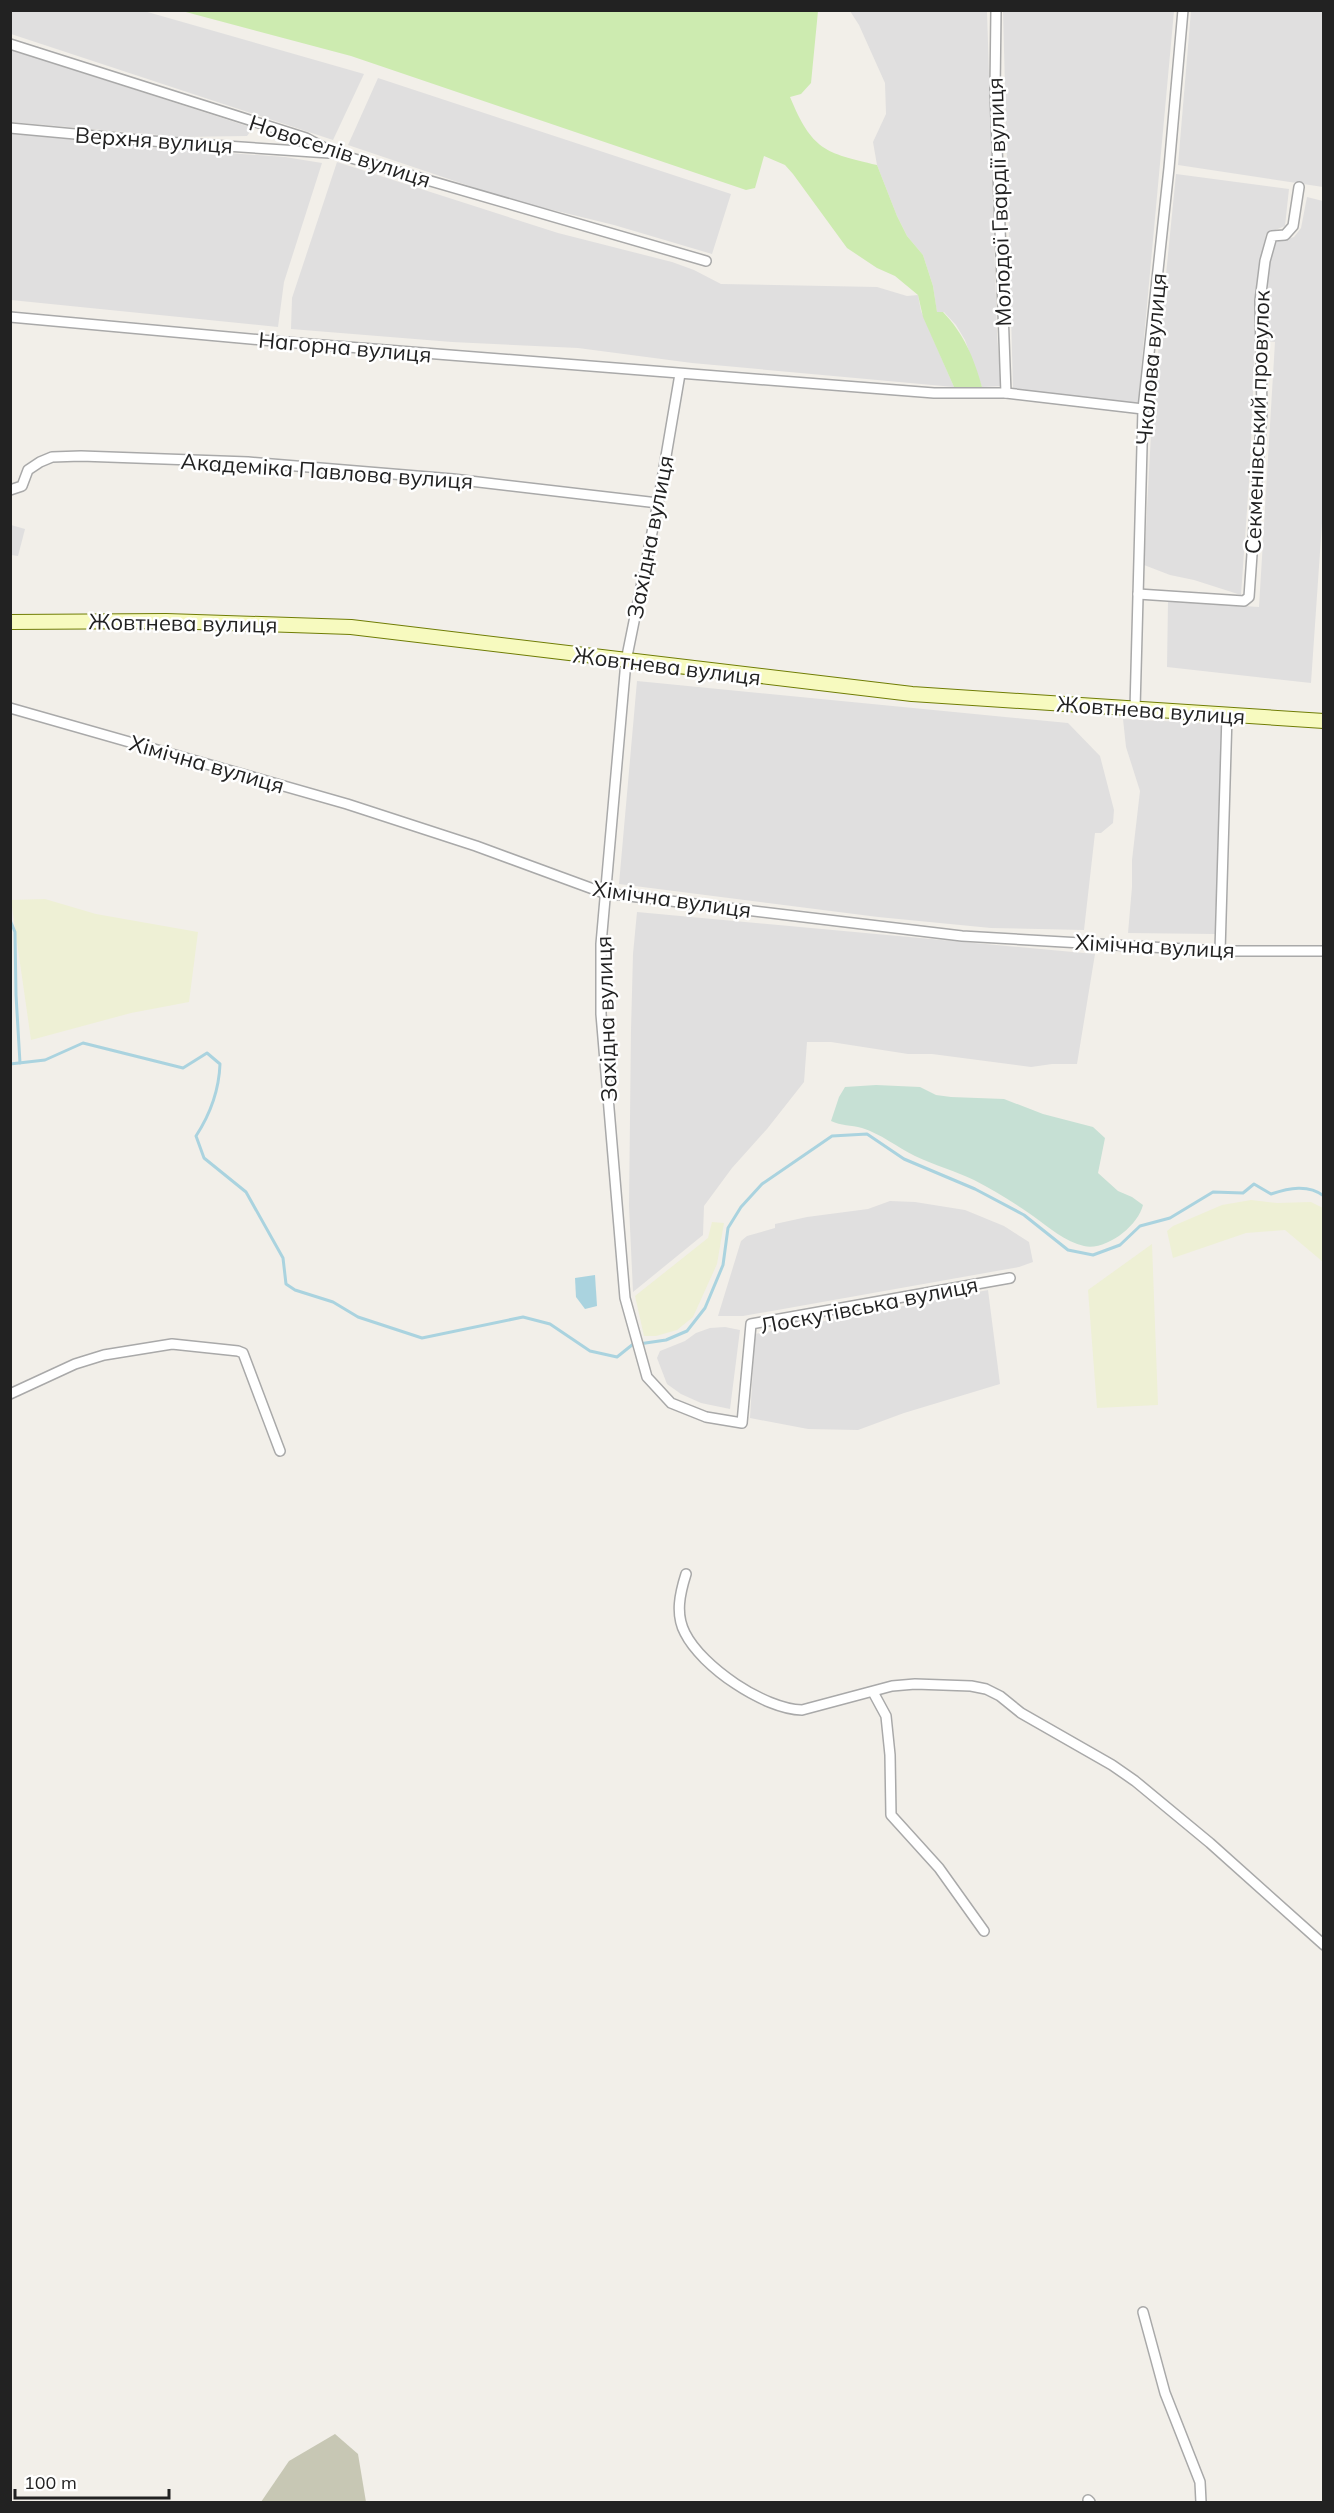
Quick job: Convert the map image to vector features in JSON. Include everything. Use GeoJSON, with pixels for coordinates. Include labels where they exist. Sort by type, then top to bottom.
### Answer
{"type":"FeatureCollection","features":[{"type":"Feature","properties":{"kind":"main road","name":"Жовтнева вулиця"},"geometry":{"type":"LineString","coordinates":[[10,622],[189,621],[351,627],[912,694],[1323,721]]}},
{"type":"Feature","properties":{"kind":"street","name":"Молодої Гвардії вулиця"},"geometry":{"type":"LineString","coordinates":[[996,10],[994,91],[1006,393]]}},
{"type":"Feature","properties":{"kind":"street","name":"Чкалова вулиця"},"geometry":{"type":"LineString","coordinates":[[1134,709],[1143,409],[1169,168],[1183,10]]}},
{"type":"Feature","properties":{"kind":"street","name":"Новоселів вулиця"},"geometry":{"type":"LineString","coordinates":[[10,44],[306,138],[334,153],[706,261]]}},
{"type":"Feature","properties":{"kind":"street","name":"Верхня вулиця"},"geometry":{"type":"LineString","coordinates":[[10,128],[151,141],[334,153]]}},
{"type":"Feature","properties":{"kind":"street","name":"Секменівський провулок"},"geometry":{"type":"LineString","coordinates":[[1138,594],[1244,601],[1249,597],[1262,412],[1260,301],[1265,261],[1272,236],[1286,235],[1293,226],[1299,187]]}},
{"type":"Feature","properties":{"kind":"street","name":"Нагорна вулиця"},"geometry":{"type":"LineString","coordinates":[[10,317],[680,374],[934,393],[1006,393],[1143,409]]}},
{"type":"Feature","properties":{"kind":"street","name":"Західна вулиця"},"geometry":{"type":"LineString","coordinates":[[680,374],[658,503],[626,661],[604,893],[601,1014],[625,1298],[648,1377],[671,1403],[706,1417],[742,1423]]}},
{"type":"Feature","properties":{"kind":"street","name":"Академіка Павлова вулиця"},"geometry":{"type":"LineString","coordinates":[[10,490],[22,486],[28,470],[40,462],[52,457],[81,456],[259,463],[453,479],[658,503]]}},
{"type":"Feature","properties":{"kind":"street","name":"Хімічна вулиця"},"geometry":{"type":"LineString","coordinates":[[10,708],[346,804],[476,846],[604,893],[962,936],[1220,951],[1323,951]]}},
{"type":"Feature","properties":{"kind":"street"},"geometry":{"type":"LineString","coordinates":[[1220,951],[1227,715]]}},
{"type":"Feature","properties":{"kind":"street","name":"Лоскутівська вулиця"},"geometry":{"type":"LineString","coordinates":[[742,1423],[751,1324],[1010,1278]]}},
{"type":"Feature","properties":{"kind":"street"},"geometry":{"type":"LineString","coordinates":[[10,1394],[75,1364],[104,1355],[172,1344],[238,1351],[243,1353],[280,1450]]}},
{"type":"Feature","properties":{"kind":"street"},"geometry":{"type":"LineString","coordinates":[[686,1574],[680,1592],[680,1614],[685,1633],[712,1665],[760,1699],[784,1708],[802,1710],[892,1686],[915,1684],[971,1686],[986,1689],[1000,1696],[1021,1713],[1112,1765],[1135,1781],[1210,1843],[1323,1945]]}},
{"type":"Feature","properties":{"kind":"street"},"geometry":{"type":"LineString","coordinates":[[873,1692],[886,1716],[890,1755],[891,1815],[939,1868],[984,1931]]}},
{"type":"Feature","properties":{"kind":"street"},"geometry":{"type":"LineString","coordinates":[[1143,2312],[1165,2393],[1200,2482],[1201,2502]]}},
{"type":"Feature","properties":{"kind":"shaded area"},"geometry":{"type":"Polygon","coordinates":[[[11,10],[144,11],[364,74],[333,140],[11,34],[11,10]]]}},
{"type":"Feature","properties":{"kind":"shaded area"},"geometry":{"type":"Polygon","coordinates":[[[850,11],[987,11],[997,334],[1001,386],[982,387],[965,340],[956,325],[944,312],[937,313],[933,286],[923,255],[907,236],[897,216],[877,165],[873,142],[886,114],[885,83],[859,25],[850,11]]]}},
{"type":"Feature","properties":{"kind":"shaded area"},"geometry":{"type":"Polygon","coordinates":[[[1003,11],[1174,11],[1138,403],[1013,389],[1003,11]]]}},
{"type":"Feature","properties":{"kind":"shaded area"},"geometry":{"type":"Polygon","coordinates":[[[1191,11],[1323,11],[1323,187],[1178,165],[1191,11]]]}},
{"type":"Feature","properties":{"kind":"shaded area"},"geometry":{"type":"Polygon","coordinates":[[[11,50],[253,128],[247,136],[181,137],[11,122],[11,50]]]}},
{"type":"Feature","properties":{"kind":"shaded area"},"geometry":{"type":"Polygon","coordinates":[[[378,78],[731,194],[712,254],[614,225],[508,199],[348,145],[378,78]]]}},
{"type":"Feature","properties":{"kind":"shaded area"},"geometry":{"type":"Polygon","coordinates":[[[11,133],[141,147],[285,157],[322,163],[284,282],[278,327],[11,300],[11,133]]]}},
{"type":"Feature","properties":{"kind":"shaded area"},"geometry":{"type":"Polygon","coordinates":[[[337,162],[558,233],[672,262],[721,284],[877,287],[907,296],[918,295],[921,311],[954,387],[692,363],[578,348],[452,342],[291,329],[292,298],[337,162]]]}},
{"type":"Feature","properties":{"kind":"shaded area"},"geometry":{"type":"Polygon","coordinates":[[[1176,174],[1289,189],[1285,226],[1266,234],[1257,292],[1250,468],[1241,595],[1170,575],[1144,565],[1152,415],[1176,174]]]}},
{"type":"Feature","properties":{"kind":"shaded area"},"geometry":{"type":"Polygon","coordinates":[[[1307,197],[1323,201],[1324,494],[1311,683],[1167,667],[1168,601],[1259,607],[1275,342],[1266,341],[1268,265],[1275,242],[1294,237],[1301,228],[1307,197]]]}},
{"type":"Feature","properties":{"kind":"shaded area"},"geometry":{"type":"Polygon","coordinates":[[[11,525],[25,529],[18,556],[11,555],[11,525]]]}},
{"type":"Feature","properties":{"kind":"shaded area"},"geometry":{"type":"Polygon","coordinates":[[[637,681],[1068,723],[1100,756],[1114,810],[1113,823],[1101,833],[1095,833],[1084,930],[991,928],[878,917],[619,884],[637,681]]]}},
{"type":"Feature","properties":{"kind":"shaded area"},"geometry":{"type":"Polygon","coordinates":[[[1123,719],[1222,724],[1215,934],[1128,933],[1132,860],[1140,791],[1126,747],[1123,719]]]}},
{"type":"Feature","properties":{"kind":"shaded area"},"geometry":{"type":"Polygon","coordinates":[[[45,899],[96,914],[198,932],[189,1002],[131,1013],[31,1040],[11,900],[45,899]]]}},
{"type":"Feature","properties":{"kind":"shaded area"},"geometry":{"type":"Polygon","coordinates":[[[637,912],[1095,954],[1077,1064],[1031,1067],[932,1054],[908,1054],[831,1042],[807,1042],[804,1082],[767,1129],[732,1168],[704,1206],[703,1235],[633,1292],[629,1206],[633,954],[637,912]]]}},
{"type":"Feature","properties":{"kind":"shaded area"},"geometry":{"type":"Polygon","coordinates":[[[876,1085],[920,1087],[936,1095],[951,1097],[1004,1099],[1043,1114],[1093,1127],[1105,1138],[1098,1173],[1118,1191],[1143,1205],[1140,1213],[1128,1229],[1111,1241],[1093,1247],[1077,1244],[1057,1234],[1019,1206],[974,1180],[915,1156],[869,1131],[831,1121],[845,1087],[876,1085]]]}},
{"type":"Feature","properties":{"kind":"shaded area"},"geometry":{"type":"Polygon","coordinates":[[[1251,1200],[1277,1203],[1311,1202],[1323,1208],[1323,1262],[1285,1230],[1246,1233],[1173,1258],[1167,1231],[1173,1226],[1222,1205],[1251,1200]]]}},
{"type":"Feature","properties":{"kind":"shaded area"},"geometry":{"type":"Polygon","coordinates":[[[890,1201],[915,1202],[965,1210],[1004,1226],[1029,1242],[1033,1262],[1019,1267],[743,1316],[718,1316],[741,1241],[747,1236],[775,1228],[775,1224],[807,1217],[868,1209],[890,1201]]]}},
{"type":"Feature","properties":{"kind":"shaded area"},"geometry":{"type":"Polygon","coordinates":[[[712,1222],[724,1223],[717,1264],[693,1317],[677,1330],[656,1336],[644,1336],[635,1296],[708,1238],[712,1222]]]}},
{"type":"Feature","properties":{"kind":"shaded area"},"geometry":{"type":"Polygon","coordinates":[[[1152,1244],[1158,1405],[1097,1408],[1088,1290],[1152,1244]]]}},
{"type":"Feature","properties":{"kind":"shaded area"},"geometry":{"type":"Polygon","coordinates":[[[988,1290],[1000,1384],[904,1413],[858,1430],[808,1429],[750,1418],[755,1334],[988,1290]]]}},
{"type":"Feature","properties":{"kind":"shaded area"},"geometry":{"type":"Polygon","coordinates":[[[725,1327],[740,1330],[730,1409],[701,1403],[681,1394],[667,1384],[657,1358],[660,1351],[685,1341],[696,1333],[710,1328],[725,1327]]]}},
{"type":"Feature","properties":{"kind":"shaded area"},"geometry":{"type":"Polygon","coordinates":[[[335,2434],[358,2454],[366,2502],[261,2502],[289,2461],[335,2434]]]}},
{"type":"Feature","properties":{"kind":"green space"},"geometry":{"type":"Polygon","coordinates":[[[182,11],[818,11],[811,83],[801,94],[790,97],[813,139],[832,152],[877,165],[907,236],[923,255],[933,286],[937,312],[943,312],[962,338],[972,356],[982,387],[954,387],[923,317],[918,295],[895,276],[877,268],[847,248],[785,165],[764,156],[755,188],[746,190],[351,56],[182,11]]]}},
{"type":"Feature","properties":{"kind":"water"},"geometry":{"type":"Polygon","coordinates":[[[595,1275],[597,1306],[585,1309],[576,1297],[575,1278],[595,1275]]]}},
{"type":"Feature","properties":{"kind":"waterway"},"geometry":{"type":"LineString","coordinates":[[10,920],[15,932],[20,1063]]}},
{"type":"Feature","properties":{"kind":"waterway"},"geometry":{"type":"LineString","coordinates":[[10,1064],[45,1060],[83,1043],[183,1068],[207,1053],[220,1064],[218,1083],[206,1119],[196,1136],[204,1158],[246,1192],[283,1258],[286,1284],[295,1290],[333,1302],[358,1317],[422,1338],[523,1317],[550,1324],[590,1351],[617,1357],[632,1345],[666,1340],[687,1331],[705,1308],[723,1265],[728,1228],[741,1207],[762,1184],[832,1136],[867,1134],[904,1159],[975,1189],[1024,1215],[1068,1250],[1093,1255],[1120,1245],[1140,1226],[1170,1218],[1213,1192],[1243,1193],[1254,1184],[1271,1194],[1298,1188],[1312,1190],[1324,1196]]}}]}
